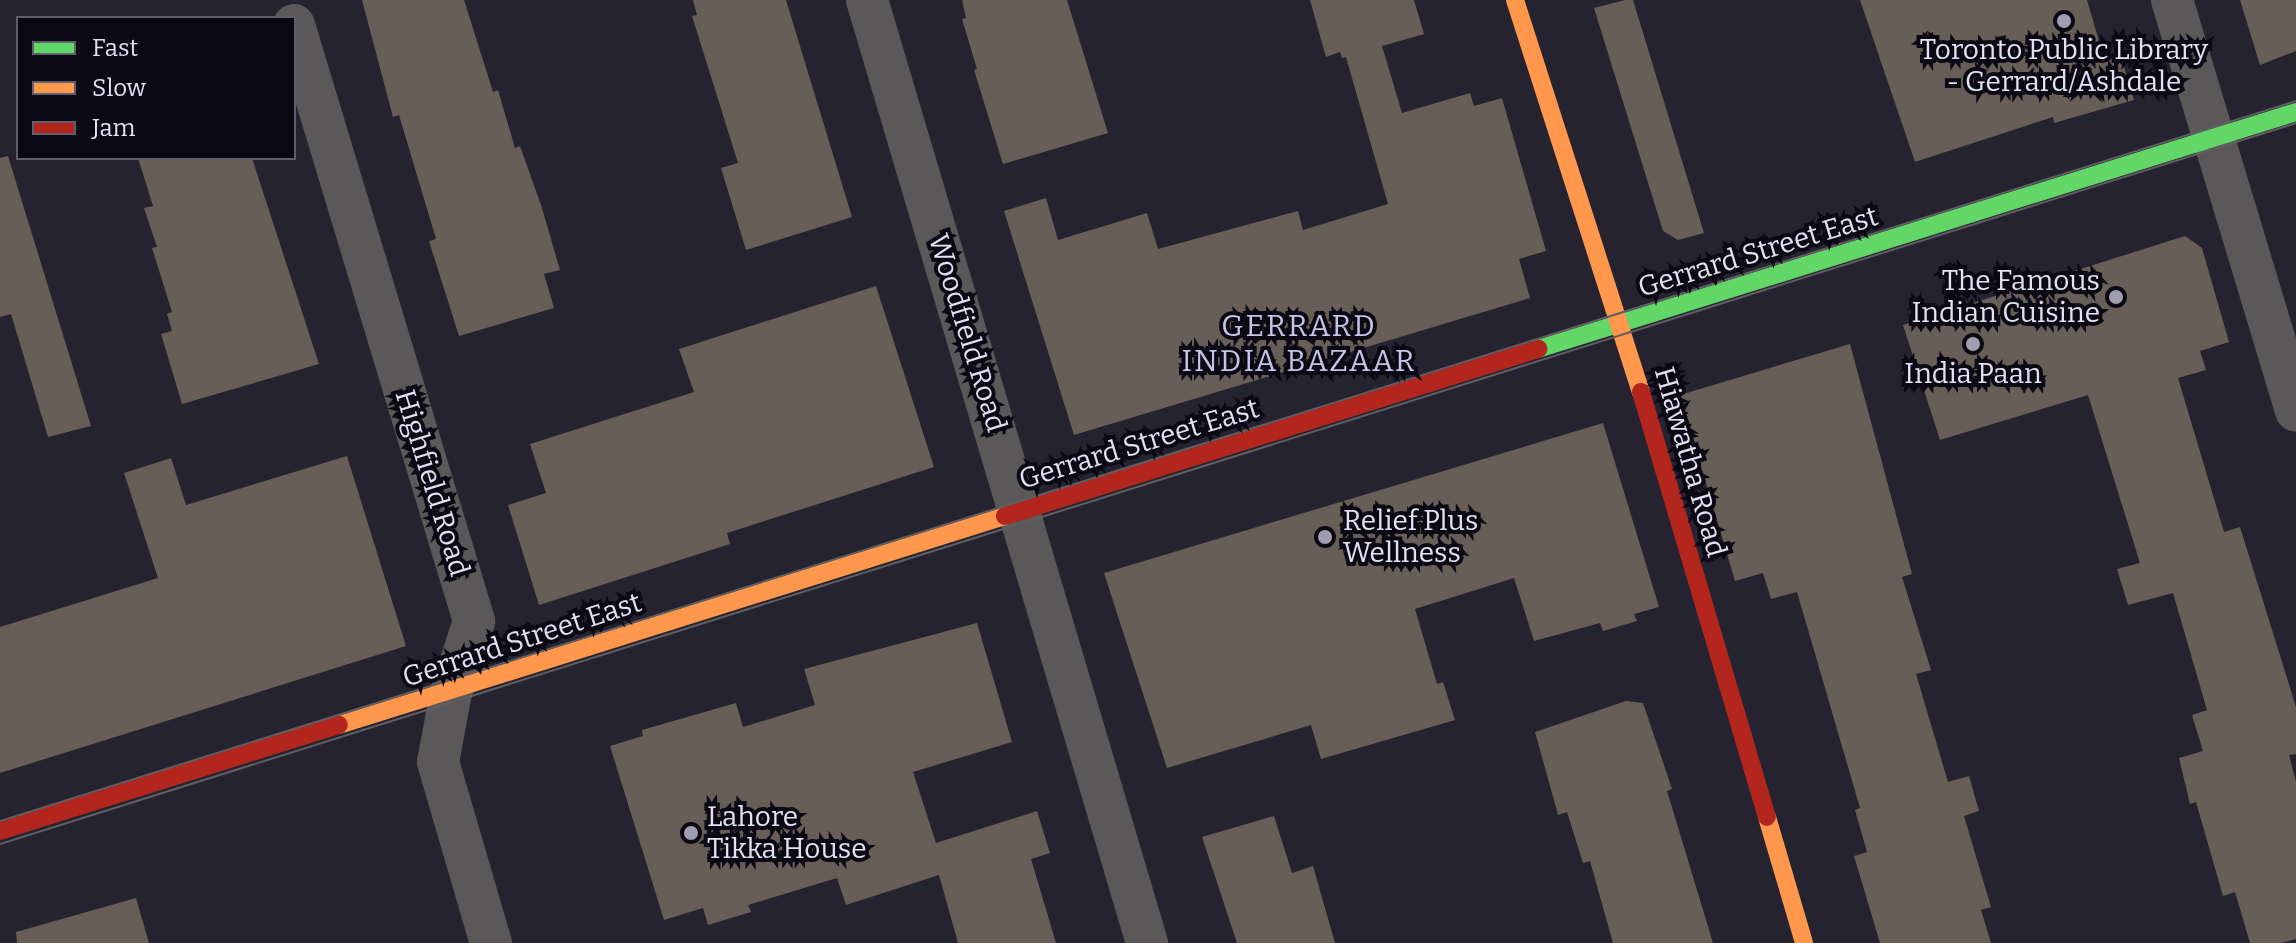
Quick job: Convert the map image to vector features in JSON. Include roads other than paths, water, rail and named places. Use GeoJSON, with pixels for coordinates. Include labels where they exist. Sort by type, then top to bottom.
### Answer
{"type":"FeatureCollection","features":[{"type":"Feature","properties":{"kind":"main road","name":"Hiawatha Road"},"geometry":{"type":"LineString","coordinates":[[1515,0],[1621,325],[1804,943]]}},
{"type":"Feature","properties":{"kind":"main road","name":"Gerrard Street East"},"geometry":{"type":"LineString","coordinates":[[0,831],[2296,112]]}},
{"type":"Feature","properties":{"kind":"street","name":"Woodfield Road"},"geometry":{"type":"LineString","coordinates":[[867,0],[1147,943]]}},
{"type":"Feature","properties":{"kind":"street"},"geometry":{"type":"LineString","coordinates":[[2172,0],[2296,411]]}},
{"type":"Feature","properties":{"kind":"street","name":"Highfield Road"},"geometry":{"type":"LineString","coordinates":[[296,32],[474,621],[451,692],[438,762],[491,943]]}},
{"type":"Feature","properties":{"kind":"tram line"},"geometry":{"type":"LineString","coordinates":[[0,821],[2296,101]]}},
{"type":"Feature","properties":{"kind":"tram line"},"geometry":{"type":"LineString","coordinates":[[0,844],[2296,123]]}},
{"type":"Feature","properties":{"kind":"place","name":"Toronto Public Library - Gerrard/Ashdale"},"geometry":{"type":"Point","coordinates":[2064,21]}},
{"type":"Feature","properties":{"kind":"place","name":"The Famous Indian Cuisine"},"geometry":{"type":"Point","coordinates":[2116,297]}},
{"type":"Feature","properties":{"kind":"place","name":"India Paan"},"geometry":{"type":"Point","coordinates":[1973,344]}},
{"type":"Feature","properties":{"kind":"place","name":"Relief Plus Wellness"},"geometry":{"type":"Point","coordinates":[1325,537]}},
{"type":"Feature","properties":{"kind":"place","name":"Lahore Tikka House"},"geometry":{"type":"Point","coordinates":[691,833]}},
{"type":"Feature","properties":{"kind":"district","name":"GERRARD INDIA BAZAAR"},"geometry":{"type":"Point","coordinates":[1299,343]}}]}
